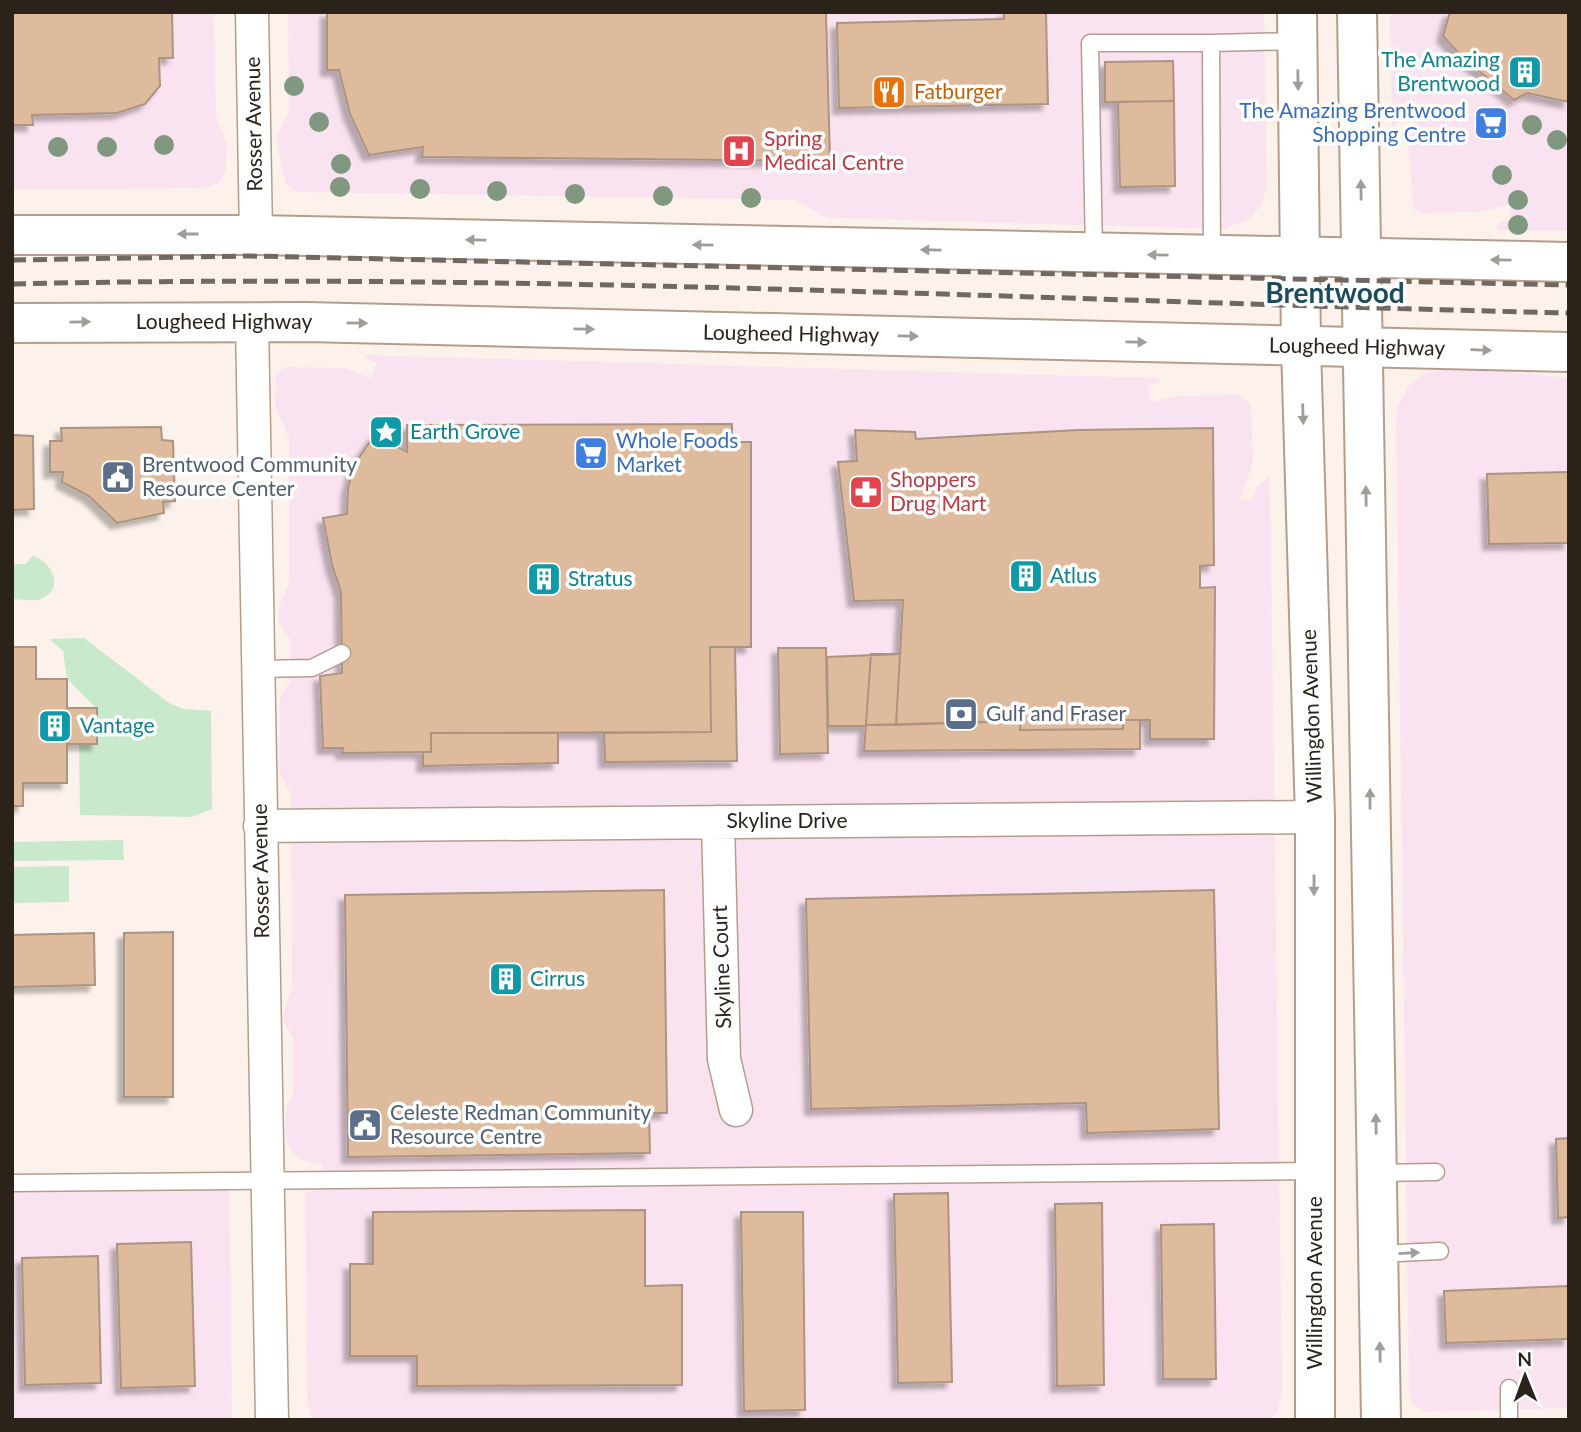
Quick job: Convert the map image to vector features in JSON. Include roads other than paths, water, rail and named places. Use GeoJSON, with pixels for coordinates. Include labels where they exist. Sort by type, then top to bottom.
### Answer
{"type":"FeatureCollection","features":[{"type":"Feature","properties":{"kind":"main road"},"geometry":{"type":"LineString","coordinates":[[1357,12],[1381,1420]]}},
{"type":"Feature","properties":{"kind":"main road","name":"Willingdon Avenue"},"geometry":{"type":"LineString","coordinates":[[1297,27],[1301,346],[1314,817],[1315,1420]]}},
{"type":"Feature","properties":{"kind":"main road"},"geometry":{"type":"LineString","coordinates":[[12,235],[256,235],[1569,262]]}},
{"type":"Feature","properties":{"kind":"main road","name":"Lougheed Highway"},"geometry":{"type":"LineString","coordinates":[[12,323],[252,321],[1569,352]]}},
{"type":"Feature","properties":{"kind":"street","name":"Rosser Avenue"},"geometry":{"type":"LineString","coordinates":[[252,12],[256,235]]}},
{"type":"Feature","properties":{"kind":"street","name":"Rosser Avenue"},"geometry":{"type":"LineString","coordinates":[[252,321],[272,1420]]}},
{"type":"Feature","properties":{"kind":"street","name":"Skyline Drive"},"geometry":{"type":"LineString","coordinates":[[260,826],[1314,817]]}},
{"type":"Feature","properties":{"kind":"street","name":"Skyline Court"},"geometry":{"type":"LineString","coordinates":[[718,822],[724,1059],[736,1110]]}},
{"type":"Feature","properties":{"kind":"lane"},"geometry":{"type":"LineString","coordinates":[[1094,253],[1090,43],[1211,43],[1297,27]]}},
{"type":"Feature","properties":{"kind":"lane"},"geometry":{"type":"LineString","coordinates":[[1211,43],[1212,256]]}},
{"type":"Feature","properties":{"kind":"lane"},"geometry":{"type":"LineString","coordinates":[[258,669],[312,668],[342,653]]}},
{"type":"Feature","properties":{"kind":"lane"},"geometry":{"type":"LineString","coordinates":[[12,1183],[1314,1171]]}},
{"type":"Feature","properties":{"kind":"lane"},"geometry":{"type":"LineString","coordinates":[[1377,1172],[1436,1172]]}},
{"type":"Feature","properties":{"kind":"lane"},"geometry":{"type":"LineString","coordinates":[[1378,1254],[1440,1251]]}},
{"type":"Feature","properties":{"kind":"lane"},"geometry":{"type":"LineString","coordinates":[[1509,1388],[1509,1420]]}},
{"type":"Feature","properties":{"kind":"railway"},"geometry":{"type":"LineString","coordinates":[[12,260],[250,256],[1569,285]]}},
{"type":"Feature","properties":{"kind":"railway"},"geometry":{"type":"LineString","coordinates":[[12,284],[207,281],[596,285],[1569,313]]}},
{"type":"Feature","properties":{"kind":"place","name":"The Amazing Brentwood"},"geometry":{"type":"Point","coordinates":[1525,72]}},
{"type":"Feature","properties":{"kind":"place","name":"Fatburger"},"geometry":{"type":"Point","coordinates":[889,92]}},
{"type":"Feature","properties":{"kind":"place","name":"The Amazing Brentwood Shopping Centre"},"geometry":{"type":"Point","coordinates":[1491,123]}},
{"type":"Feature","properties":{"kind":"place","name":"Spring Medical Centre"},"geometry":{"type":"Point","coordinates":[739,151]}},
{"type":"Feature","properties":{"kind":"place","name":"Earth Grove"},"geometry":{"type":"Point","coordinates":[386,432]}},
{"type":"Feature","properties":{"kind":"place","name":"Whole Foods Market"},"geometry":{"type":"Point","coordinates":[591,453]}},
{"type":"Feature","properties":{"kind":"place","name":"Brentwood Community Resource Center"},"geometry":{"type":"Point","coordinates":[118,477]}},
{"type":"Feature","properties":{"kind":"place","name":"Shoppers Drug Mart"},"geometry":{"type":"Point","coordinates":[866,492]}},
{"type":"Feature","properties":{"kind":"place","name":"Atlus"},"geometry":{"type":"Point","coordinates":[1026,576]}},
{"type":"Feature","properties":{"kind":"place","name":"Stratus"},"geometry":{"type":"Point","coordinates":[544,579]}},
{"type":"Feature","properties":{"kind":"place","name":"Gulf and Fraser"},"geometry":{"type":"Point","coordinates":[961,714]}},
{"type":"Feature","properties":{"kind":"place","name":"Vantage"},"geometry":{"type":"Point","coordinates":[55,726]}},
{"type":"Feature","properties":{"kind":"place","name":"Cirrus"},"geometry":{"type":"Point","coordinates":[506,979]}},
{"type":"Feature","properties":{"kind":"place","name":"Celeste Redman Community Resource Centre"},"geometry":{"type":"Point","coordinates":[365,1125]}},
{"type":"Feature","properties":{"kind":"district","name":"Brentwood"},"geometry":{"type":"Point","coordinates":[1335,293]}}]}
